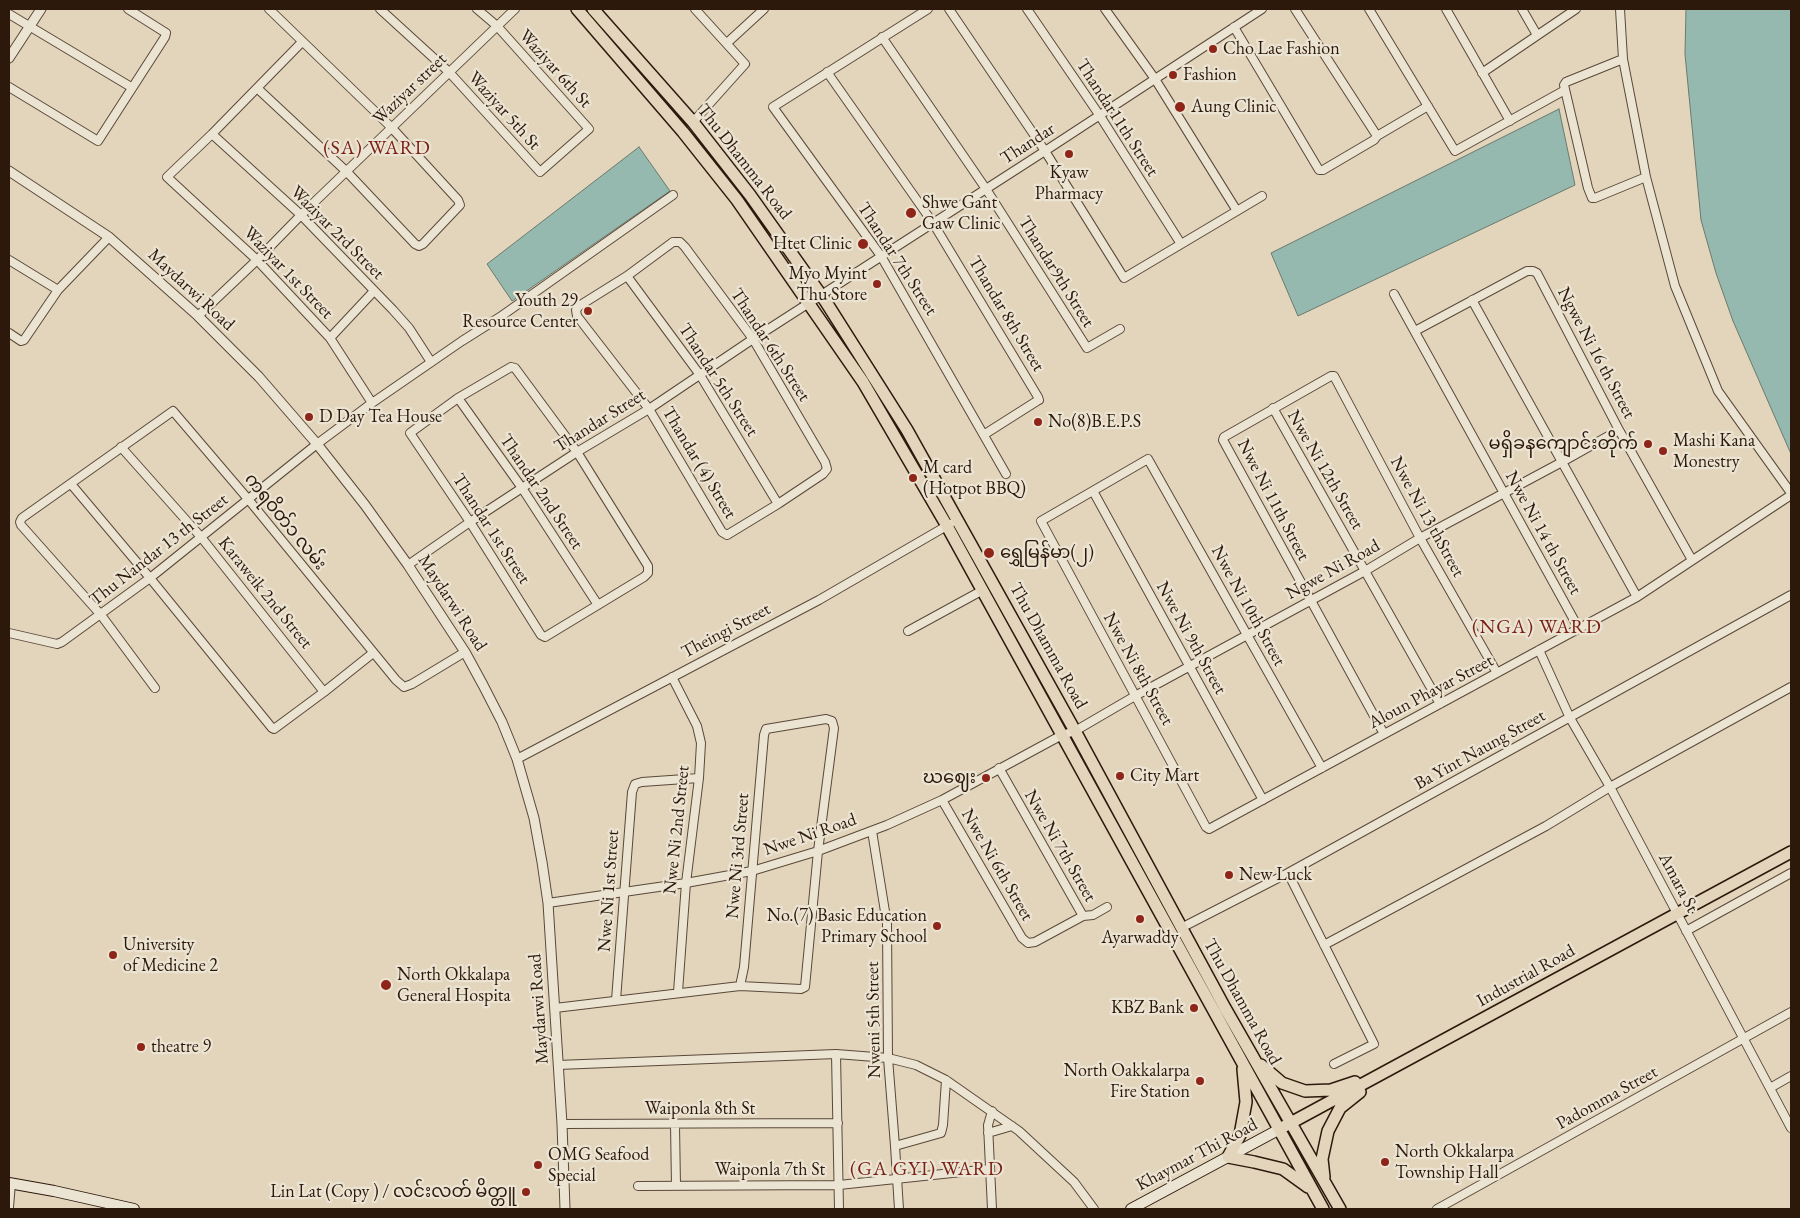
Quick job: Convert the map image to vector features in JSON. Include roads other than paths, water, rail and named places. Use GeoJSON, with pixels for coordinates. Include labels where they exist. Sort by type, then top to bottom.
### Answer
{"type":"FeatureCollection","features":[{"type":"Feature","properties":{"kind":"main road","name":"Thu Dhamma Road"},"geometry":{"type":"LineString","coordinates":[[577,9],[683,132],[737,200],[863,382],[983,590],[1323,1209]]}},
{"type":"Feature","properties":{"kind":"main road","name":"Thu Dhamma Road"},"geometry":{"type":"LineString","coordinates":[[593,9],[692,122],[750,195],[821,297],[908,430],[1075,731],[1253,1059],[1340,1209]]}},
{"type":"Feature","properties":{"kind":"main road","name":"Industrial Road"},"geometry":{"type":"LineString","coordinates":[[1278,1130],[1791,852]]}},
{"type":"Feature","properties":{"kind":"main road"},"geometry":{"type":"LineString","coordinates":[[1253,1059],[1282,1083],[1305,1092],[1331,1090],[1385,1073]]}},
{"type":"Feature","properties":{"kind":"main road"},"geometry":{"type":"LineString","coordinates":[[1242,1064],[1246,1102],[1240,1135],[1228,1157],[1283,1169],[1313,1191]]}},
{"type":"Feature","properties":{"kind":"main road"},"geometry":{"type":"LineString","coordinates":[[1326,1184],[1322,1159],[1328,1131],[1340,1108],[1385,1073]]}},
{"type":"Feature","properties":{"kind":"main road","name":"Khaymar Thi Road"},"geometry":{"type":"LineString","coordinates":[[1131,1209],[1278,1130]]}},
{"type":"Feature","properties":{"kind":"main road"},"geometry":{"type":"LineString","coordinates":[[10,1183],[134,1209]]}},
{"type":"Feature","properties":{"kind":"street"},"geometry":{"type":"LineString","coordinates":[[9,58],[41,9]]}},
{"type":"Feature","properties":{"kind":"street"},"geometry":{"type":"LineString","coordinates":[[9,87],[98,141],[166,33],[128,9]]}},
{"type":"Feature","properties":{"kind":"street"},"geometry":{"type":"LineString","coordinates":[[257,88],[347,172],[419,246],[430,237],[460,204],[391,127],[269,9]]}},
{"type":"Feature","properties":{"kind":"street","name":"Waziyar 5th St"},"geometry":{"type":"LineString","coordinates":[[380,9],[449,72],[540,172]]}},
{"type":"Feature","properties":{"kind":"street","name":"Waziyar 6th St"},"geometry":{"type":"LineString","coordinates":[[477,9],[497,26],[589,129],[540,172]]}},
{"type":"Feature","properties":{"kind":"street","name":"Waziyar street"},"geometry":{"type":"LineString","coordinates":[[198,316],[391,127],[515,9]]}},
{"type":"Feature","properties":{"kind":"street"},"geometry":{"type":"LineString","coordinates":[[692,122],[745,64],[694,9]]}},
{"type":"Feature","properties":{"kind":"street"},"geometry":{"type":"LineString","coordinates":[[727,43],[764,9]]}},
{"type":"Feature","properties":{"kind":"street"},"geometry":{"type":"LineString","coordinates":[[826,72],[928,9]]}},
{"type":"Feature","properties":{"kind":"street"},"geometry":{"type":"LineString","coordinates":[[950,9],[1045,152],[1124,278],[1262,196]]}},
{"type":"Feature","properties":{"kind":"street","name":"Thandar11th Street"},"geometry":{"type":"LineString","coordinates":[[1027,9],[1100,116],[1181,244]]}},
{"type":"Feature","properties":{"kind":"street"},"geometry":{"type":"LineString","coordinates":[[1105,9],[1154,79],[1237,211]]}},
{"type":"Feature","properties":{"kind":"street","name":"Thandar"},"geometry":{"type":"LineString","coordinates":[[810,304],[1262,9]]}},
{"type":"Feature","properties":{"kind":"street"},"geometry":{"type":"LineString","coordinates":[[1295,9],[1377,136]]}},
{"type":"Feature","properties":{"kind":"street"},"geometry":{"type":"LineString","coordinates":[[1369,9],[1455,152],[1566,90]]}},
{"type":"Feature","properties":{"kind":"street"},"geometry":{"type":"LineString","coordinates":[[1446,9],[1510,121]]}},
{"type":"Feature","properties":{"kind":"street"},"geometry":{"type":"LineString","coordinates":[[1522,9],[1538,35]]}},
{"type":"Feature","properties":{"kind":"street"},"geometry":{"type":"LineString","coordinates":[[1482,73],[1576,9]]}},
{"type":"Feature","properties":{"kind":"street"},"geometry":{"type":"LineString","coordinates":[[1620,9],[1623,59],[1646,177],[1675,286],[1718,391],[1791,494]]}},
{"type":"Feature","properties":{"kind":"street"},"geometry":{"type":"LineString","coordinates":[[9,14],[132,87]]}},
{"type":"Feature","properties":{"kind":"street"},"geometry":{"type":"LineString","coordinates":[[1234,27],[1319,170],[1323,170],[1428,106]]}},
{"type":"Feature","properties":{"kind":"street","name":"Thandar9th Street"},"geometry":{"type":"LineString","coordinates":[[882,37],[986,188],[1087,348],[1120,329]]}},
{"type":"Feature","properties":{"kind":"street"},"geometry":{"type":"LineString","coordinates":[[212,134],[302,42]]}},
{"type":"Feature","properties":{"kind":"street"},"geometry":{"type":"LineString","coordinates":[[1623,59],[1566,82],[1564,85],[1592,198],[1646,177]]}},
{"type":"Feature","properties":{"kind":"street","name":"Thandar 7th Street"},"geometry":{"type":"LineString","coordinates":[[826,72],[773,107],[882,257],[985,434],[1006,474]]}},
{"type":"Feature","properties":{"kind":"street","name":"Thandar 8th Street"},"geometry":{"type":"LineString","coordinates":[[826,72],[933,223],[1039,400],[985,434]]}},
{"type":"Feature","properties":{"kind":"street","name":"Waziyar 1st Street"},"geometry":{"type":"LineString","coordinates":[[212,134],[167,178],[257,260],[330,338],[372,403]]}},
{"type":"Feature","properties":{"kind":"street","name":"Waziyar 2rd Street"},"geometry":{"type":"LineString","coordinates":[[212,134],[301,215],[409,328],[431,362]]}},
{"type":"Feature","properties":{"kind":"street","name":"Maydarwi Road"},"geometry":{"type":"LineString","coordinates":[[9,171],[109,237],[198,316],[259,377],[317,444],[365,504],[465,652],[502,722],[517,759],[534,818],[548,903],[562,1124],[565,1209]]}},
{"type":"Feature","properties":{"kind":"street","name":"Thu Nandar 13 th Street"},"geometry":{"type":"LineString","coordinates":[[9,633],[57,644],[62,642],[150,578],[317,444],[372,403],[500,317],[673,195]]}},
{"type":"Feature","properties":{"kind":"street"},"geometry":{"type":"LineString","coordinates":[[9,333],[21,341],[58,290],[109,237]]}},
{"type":"Feature","properties":{"kind":"street","name":"Thandar 6th Street"},"geometry":{"type":"LineString","coordinates":[[627,276],[673,242],[680,242],[753,339],[825,462],[827,469],[823,474],[778,504]]}},
{"type":"Feature","properties":{"kind":"street"},"geometry":{"type":"LineString","coordinates":[[9,260],[58,290]]}},
{"type":"Feature","properties":{"kind":"street","name":"Ngwe Ni 16 th Street"},"geometry":{"type":"LineString","coordinates":[[1472,300],[1527,271],[1537,273],[1619,430],[1692,560]]}},
{"type":"Feature","properties":{"kind":"street","name":"Thandar (4) Street"},"geometry":{"type":"LineString","coordinates":[[627,276],[579,306],[576,310],[577,316],[648,409],[722,532],[728,535],[778,504]]}},
{"type":"Feature","properties":{"kind":"street","name":"Thandar 5th Street"},"geometry":{"type":"LineString","coordinates":[[627,276],[700,375],[778,504]]}},
{"type":"Feature","properties":{"kind":"street"},"geometry":{"type":"LineString","coordinates":[[330,338],[374,291]]}},
{"type":"Feature","properties":{"kind":"street","name":"Nwe Ni 14 th Street"},"geometry":{"type":"LineString","coordinates":[[1394,294],[1579,629]]}},
{"type":"Feature","properties":{"kind":"street"},"geometry":{"type":"LineString","coordinates":[[1415,331],[1472,300],[1637,597]]}},
{"type":"Feature","properties":{"kind":"street","name":"Thandar Street"},"geometry":{"type":"LineString","coordinates":[[408,565],[577,452],[648,409],[753,339],[810,304]]}},
{"type":"Feature","properties":{"kind":"street"},"geometry":{"type":"LineString","coordinates":[[458,398],[510,367],[515,368],[577,452],[648,566],[648,572],[644,577],[598,605]]}},
{"type":"Feature","properties":{"kind":"street","name":"Nwe Ni 13 thStreet"},"geometry":{"type":"LineString","coordinates":[[1273,408],[1333,376],[1420,538],[1496,673]]}},
{"type":"Feature","properties":{"kind":"street","name":"Thandar 1st Street"},"geometry":{"type":"LineString","coordinates":[[458,398],[412,430],[411,436],[470,522],[541,635],[546,637],[598,605]]}},
{"type":"Feature","properties":{"kind":"street","name":"Thandar 2nd Street"},"geometry":{"type":"LineString","coordinates":[[458,398],[522,488],[598,605]]}},
{"type":"Feature","properties":{"kind":"street","name":"Nwe Ni 11th Street"},"geometry":{"type":"LineString","coordinates":[[1273,408],[1223,438],[1384,734]]}},
{"type":"Feature","properties":{"kind":"street","name":"Nwe Ni 12th Street"},"geometry":{"type":"LineString","coordinates":[[1273,408],[1440,704]]}},
{"type":"Feature","properties":{"kind":"street","name":"ကရဝိတ်၁ လမ်း"},"geometry":{"type":"LineString","coordinates":[[121,448],[173,411],[248,499],[373,653],[404,687],[465,652]]}},
{"type":"Feature","properties":{"kind":"street","name":"Ngwe Ni Road"},"geometry":{"type":"LineString","coordinates":[[1062,735],[1075,731],[1420,538],[1619,430]]}},
{"type":"Feature","properties":{"kind":"street"},"geometry":{"type":"LineString","coordinates":[[121,448],[22,518],[20,522],[101,615],[156,688]]}},
{"type":"Feature","properties":{"kind":"street","name":"Karaweik 2nd Street"},"geometry":{"type":"LineString","coordinates":[[121,448],[200,537],[324,692]]}},
{"type":"Feature","properties":{"kind":"street","name":"Nwe Ni 10th Street"},"geometry":{"type":"LineString","coordinates":[[1093,491],[1148,459],[1322,768]]}},
{"type":"Feature","properties":{"kind":"street"},"geometry":{"type":"LineString","coordinates":[[71,484],[272,728],[274,729],[324,692],[373,653]]}},
{"type":"Feature","properties":{"kind":"street","name":"Nwe Ni 8th Street"},"geometry":{"type":"LineString","coordinates":[[1093,491],[1040,522],[1209,829]]}},
{"type":"Feature","properties":{"kind":"street","name":"Nwe Ni 9th Street"},"geometry":{"type":"LineString","coordinates":[[1093,491],[1263,800]]}},
{"type":"Feature","properties":{"kind":"street","name":"Aloun Phayar Street"},"geometry":{"type":"LineString","coordinates":[[1209,829],[1637,597],[1791,494]]}},
{"type":"Feature","properties":{"kind":"street","name":"Theingi Street"},"geometry":{"type":"LineString","coordinates":[[517,759],[818,600],[958,519]]}},
{"type":"Feature","properties":{"kind":"street"},"geometry":{"type":"LineString","coordinates":[[908,632],[983,590]]}},
{"type":"Feature","properties":{"kind":"street","name":"Ba Yint Naung Street"},"geometry":{"type":"LineString","coordinates":[[1181,928],[1288,873],[1791,595]]}},
{"type":"Feature","properties":{"kind":"street","name":"Amara St"},"geometry":{"type":"LineString","coordinates":[[1539,650],[1570,718],[1610,787],[1791,1128]]}},
{"type":"Feature","properties":{"kind":"street","name":"Nwe Ni 2nd Street"},"geometry":{"type":"LineString","coordinates":[[672,676],[697,726],[701,743],[699,778],[686,883],[678,992]]}},
{"type":"Feature","properties":{"kind":"street"},"geometry":{"type":"LineString","coordinates":[[1324,945],[1546,826],[1610,787],[1791,687]]}},
{"type":"Feature","properties":{"kind":"street","name":"Nwe Ni 3rd Street"},"geometry":{"type":"LineString","coordinates":[[740,986],[744,966],[764,735],[766,730],[826,719],[832,721],[834,728],[818,851]]}},
{"type":"Feature","properties":{"kind":"street","name":"Nwe Ni Road"},"geometry":{"type":"LineString","coordinates":[[548,903],[686,883],[752,870],[818,851],[887,825],[942,800],[1062,735]]}},
{"type":"Feature","properties":{"kind":"street","name":"Nwe Ni 7th Street"},"geometry":{"type":"LineString","coordinates":[[999,768],[1082,916],[1093,915],[1107,907]]}},
{"type":"Feature","properties":{"kind":"street","name":"Nwe Ni 1st Street"},"geometry":{"type":"LineString","coordinates":[[616,1000],[632,792],[635,784],[642,782],[699,778]]}},
{"type":"Feature","properties":{"kind":"street","name":"Nwe Ni 6th Street"},"geometry":{"type":"LineString","coordinates":[[942,800],[1022,938],[1028,943],[1035,942],[1082,916]]}},
{"type":"Feature","properties":{"kind":"street","name":"Nweni 5th Street"},"geometry":{"type":"LineString","coordinates":[[872,831],[886,924],[888,1058],[898,1209]]}},
{"type":"Feature","properties":{"kind":"street"},"geometry":{"type":"LineString","coordinates":[[555,1008],[740,986],[801,990],[806,987],[818,851]]}},
{"type":"Feature","properties":{"kind":"street"},"geometry":{"type":"LineString","coordinates":[[1288,873],[1374,1044],[1334,1064]]}},
{"type":"Feature","properties":{"kind":"street"},"geometry":{"type":"LineString","coordinates":[[1686,931],[1791,873]]}},
{"type":"Feature","properties":{"kind":"street","name":"Padomma Street"},"geometry":{"type":"LineString","coordinates":[[1437,1209],[1791,1012]]}},
{"type":"Feature","properties":{"kind":"street"},"geometry":{"type":"LineString","coordinates":[[836,1054],[839,1209]]}},
{"type":"Feature","properties":{"kind":"street"},"geometry":{"type":"LineString","coordinates":[[558,1065],[836,1054],[888,1058],[916,1065],[946,1080],[1012,1126],[1074,1182],[1094,1209]]}},
{"type":"Feature","properties":{"kind":"street"},"geometry":{"type":"LineString","coordinates":[[1770,1088],[1791,1076]]}},
{"type":"Feature","properties":{"kind":"street"},"geometry":{"type":"LineString","coordinates":[[895,1146],[941,1133],[946,1080]]}},
{"type":"Feature","properties":{"kind":"street"},"geometry":{"type":"LineString","coordinates":[[992,1111],[988,1125],[992,1209]]}},
{"type":"Feature","properties":{"kind":"street","name":"Waiponla 8th St"},"geometry":{"type":"LineString","coordinates":[[562,1124],[838,1123]]}},
{"type":"Feature","properties":{"kind":"street"},"geometry":{"type":"LineString","coordinates":[[675,1125],[676,1186]]}},
{"type":"Feature","properties":{"kind":"street"},"geometry":{"type":"LineString","coordinates":[[988,1133],[1012,1126]]}},
{"type":"Feature","properties":{"kind":"street","name":"Waiponla 7th St"},"geometry":{"type":"LineString","coordinates":[[638,1186],[839,1185],[990,1169]]}},
{"type":"Feature","properties":{"kind":"street"},"geometry":{"type":"LineString","coordinates":[[9,1207],[10,1183]]}},
{"type":"Feature","properties":{"kind":"water"},"geometry":{"type":"Polygon","coordinates":[[[1686,9],[1791,9],[1791,454],[1733,321],[1716,273],[1701,220],[1685,54],[1686,9]]]}},
{"type":"Feature","properties":{"kind":"water"},"geometry":{"type":"Polygon","coordinates":[[[1559,109],[1575,185],[1298,316],[1271,253],[1559,109]]]}},
{"type":"Feature","properties":{"kind":"water"},"geometry":{"type":"Polygon","coordinates":[[[639,147],[670,191],[512,301],[487,264],[639,147]]]}},
{"type":"Feature","properties":{"kind":"place","name":"Cho Lae Fashion"},"geometry":{"type":"Point","coordinates":[1213,49]}},
{"type":"Feature","properties":{"kind":"place","name":"Fashion"},"geometry":{"type":"Point","coordinates":[1173,75]}},
{"type":"Feature","properties":{"kind":"place","name":"Aung Clinic"},"geometry":{"type":"Point","coordinates":[1180,107]}},
{"type":"Feature","properties":{"kind":"place","name":"Kyaw Pharmacy"},"geometry":{"type":"Point","coordinates":[1069,154]}},
{"type":"Feature","properties":{"kind":"place","name":"Shwe Gant Gaw Clinic"},"geometry":{"type":"Point","coordinates":[911,213]}},
{"type":"Feature","properties":{"kind":"place","name":"Htet Clinic"},"geometry":{"type":"Point","coordinates":[863,244]}},
{"type":"Feature","properties":{"kind":"place","name":"Myo Myint Thu Store"},"geometry":{"type":"Point","coordinates":[877,284]}},
{"type":"Feature","properties":{"kind":"place","name":"Youth 29 Resource Center"},"geometry":{"type":"Point","coordinates":[588,311]}},
{"type":"Feature","properties":{"kind":"place","name":"D Day Tea House"},"geometry":{"type":"Point","coordinates":[309,417]}},
{"type":"Feature","properties":{"kind":"place","name":"No(8)B.E.P.S"},"geometry":{"type":"Point","coordinates":[1038,422]}},
{"type":"Feature","properties":{"kind":"place","name":"မရှိခနကျောင်းတိုက်"},"geometry":{"type":"Point","coordinates":[1648,444]}},
{"type":"Feature","properties":{"kind":"place","name":"Mashi Kana Monestry"},"geometry":{"type":"Point","coordinates":[1663,451]}},
{"type":"Feature","properties":{"kind":"place","name":"M card (Hotpot BBQ)"},"geometry":{"type":"Point","coordinates":[913,478]}},
{"type":"Feature","properties":{"kind":"place","name":"ရွှေမြန်မာ(၂)"},"geometry":{"type":"Point","coordinates":[989,553]}},
{"type":"Feature","properties":{"kind":"place","name":"City Mart"},"geometry":{"type":"Point","coordinates":[1120,776]}},
{"type":"Feature","properties":{"kind":"place","name":"ဃဈေး"},"geometry":{"type":"Point","coordinates":[986,778]}},
{"type":"Feature","properties":{"kind":"place","name":"New Luck"},"geometry":{"type":"Point","coordinates":[1229,875]}},
{"type":"Feature","properties":{"kind":"place","name":"Ayarwaddy"},"geometry":{"type":"Point","coordinates":[1140,919]}},
{"type":"Feature","properties":{"kind":"place","name":"No.(7) Basic Education Primary School"},"geometry":{"type":"Point","coordinates":[937,926]}},
{"type":"Feature","properties":{"kind":"place","name":"University of Medicine 2"},"geometry":{"type":"Point","coordinates":[113,955]}},
{"type":"Feature","properties":{"kind":"place","name":"North Okkalapa General Hospita"},"geometry":{"type":"Point","coordinates":[386,985]}},
{"type":"Feature","properties":{"kind":"place","name":"KBZ Bank"},"geometry":{"type":"Point","coordinates":[1194,1008]}},
{"type":"Feature","properties":{"kind":"place","name":"theatre 9"},"geometry":{"type":"Point","coordinates":[141,1047]}},
{"type":"Feature","properties":{"kind":"place","name":"North Oakkalarpa Fire Station"},"geometry":{"type":"Point","coordinates":[1200,1081]}},
{"type":"Feature","properties":{"kind":"place","name":"North Okkalarpa Township Hall"},"geometry":{"type":"Point","coordinates":[1385,1162]}},
{"type":"Feature","properties":{"kind":"place","name":"OMG Seafood Special"},"geometry":{"type":"Point","coordinates":[538,1165]}},
{"type":"Feature","properties":{"kind":"place","name":"Lin Lat (Copy ) / လင်းလတ် မိတ္တူ"},"geometry":{"type":"Point","coordinates":[526,1192]}},
{"type":"Feature","properties":{"kind":"district","name":"(SA) WARD"},"geometry":{"type":"Point","coordinates":[377,149]}},
{"type":"Feature","properties":{"kind":"district","name":"(NGA) WARD"},"geometry":{"type":"Point","coordinates":[1537,628]}},
{"type":"Feature","properties":{"kind":"district","name":"(GA GYI) WARD"},"geometry":{"type":"Point","coordinates":[927,1170]}}]}
